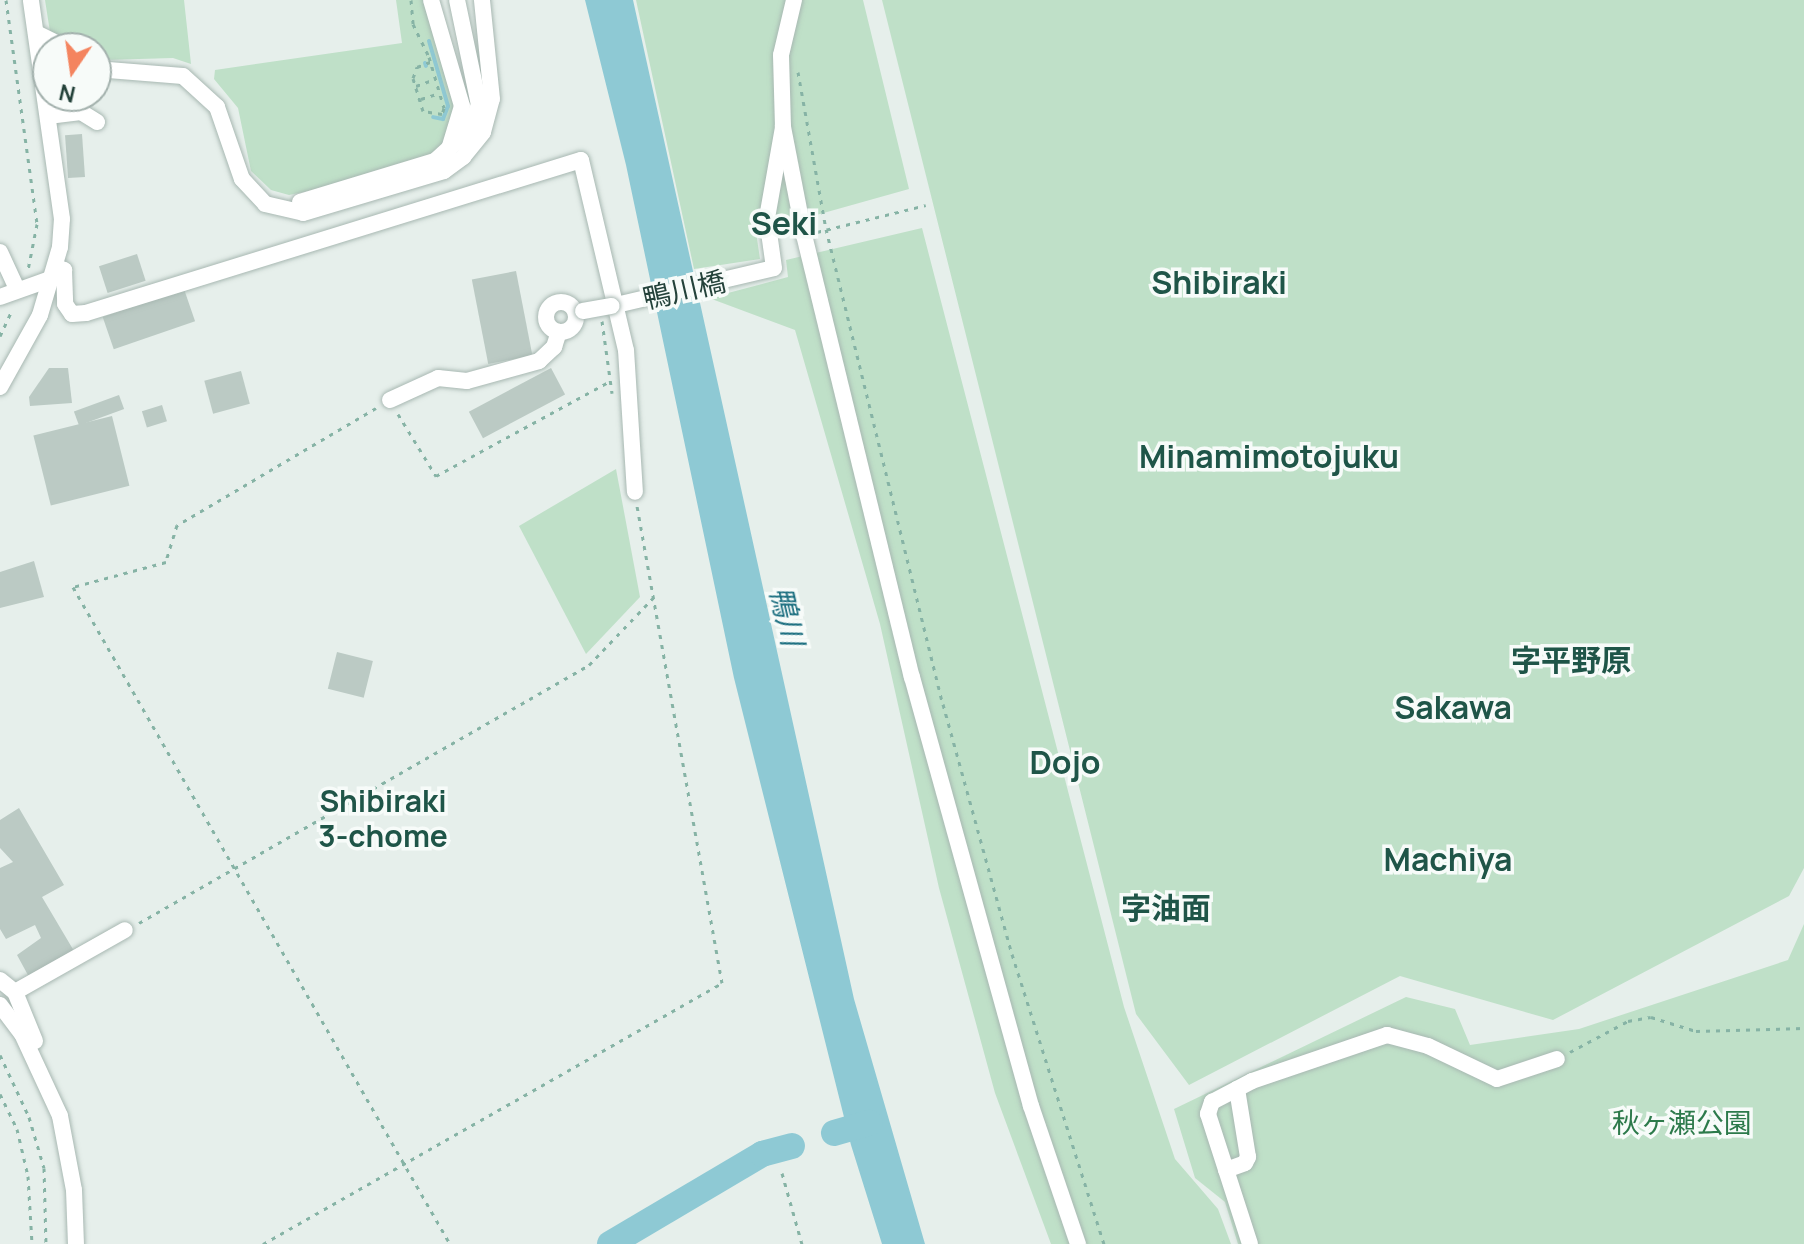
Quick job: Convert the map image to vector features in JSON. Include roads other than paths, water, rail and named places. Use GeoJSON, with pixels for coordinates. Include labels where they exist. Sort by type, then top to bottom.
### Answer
{"type":"FeatureCollection","features":[{"type":"Feature","properties":{"kind":"street"},"geometry":{"type":"LineString","coordinates":[[31,0],[36,32]]}},
{"type":"Feature","properties":{"kind":"street"},"geometry":{"type":"LineString","coordinates":[[431,0],[462,106],[448,154]]}},
{"type":"Feature","properties":{"kind":"street"},"geometry":{"type":"LineString","coordinates":[[112,66],[173,65],[197,73],[226,108],[243,167],[275,198],[303,203],[448,154],[468,131],[479,105],[457,0]]}},
{"type":"Feature","properties":{"kind":"street"},"geometry":{"type":"LineString","coordinates":[[112,70],[183,76],[217,107],[242,179],[265,204],[303,213],[444,171],[463,157],[483,132],[492,99],[482,0]]}},
{"type":"Feature","properties":{"kind":"street"},"geometry":{"type":"LineString","coordinates":[[794,0],[781,55],[783,127],[804,235],[954,838],[1031,1106],[1078,1244]]}},
{"type":"Feature","properties":{"kind":"street"},"geometry":{"type":"LineString","coordinates":[[0,387],[40,315],[55,273],[62,219],[48,112]]}},
{"type":"Feature","properties":{"kind":"street"},"geometry":{"type":"LineString","coordinates":[[48,116],[81,112],[97,122]]}},
{"type":"Feature","properties":{"kind":"street","name":"鴨川橋"},"geometry":{"type":"LineString","coordinates":[[559,332],[546,319],[550,306],[565,302],[602,308],[774,268],[767,218],[783,127]]}},
{"type":"Feature","properties":{"kind":"street"},"geometry":{"type":"LineString","coordinates":[[0,297],[64,270],[65,304],[72,314],[86,313],[581,160],[602,308],[626,350],[635,492]]}},
{"type":"Feature","properties":{"kind":"street"},"geometry":{"type":"LineString","coordinates":[[0,252],[20,288]]}},
{"type":"Feature","properties":{"kind":"street"},"geometry":{"type":"LineString","coordinates":[[390,400],[438,378],[467,381],[539,361],[554,347],[559,332],[602,308]]}},
{"type":"Feature","properties":{"kind":"street"},"geometry":{"type":"LineString","coordinates":[[15,992],[125,930]]}},
{"type":"Feature","properties":{"kind":"street"},"geometry":{"type":"LineString","coordinates":[[0,980],[15,992],[38,1049],[37,1062]]}},
{"type":"Feature","properties":{"kind":"street"},"geometry":{"type":"LineString","coordinates":[[0,1005],[37,1062],[68,1149],[76,1244]]}},
{"type":"Feature","properties":{"kind":"street"},"geometry":{"type":"LineString","coordinates":[[1250,1244],[1208,1114],[1212,1102],[1237,1089],[1368,1038],[1387,1035],[1428,1046],[1497,1079],[1557,1059]]}},
{"type":"Feature","properties":{"kind":"street"},"geometry":{"type":"LineString","coordinates":[[1226,1170],[1245,1163],[1248,1157],[1237,1089]]}},
{"type":"Feature","properties":{"kind":"water"},"geometry":{"type":"Polygon","coordinates":[[[585,0],[633,0],[854,999],[925,1244],[882,1244],[851,1145],[734,678],[626,165],[585,0]]]}},
{"type":"Feature","properties":{"kind":"waterway"},"geometry":{"type":"LineString","coordinates":[[429,41],[448,106],[443,119],[433,117]]}},
{"type":"Feature","properties":{"kind":"waterway"},"geometry":{"type":"LineString","coordinates":[[834,1133],[870,1123]]}},
{"type":"Feature","properties":{"kind":"waterway"},"geometry":{"type":"LineString","coordinates":[[610,1244],[762,1154],[792,1146]]}},
{"type":"Feature","properties":{"kind":"district","name":"Seki"},"geometry":{"type":"Point","coordinates":[784,223]}},
{"type":"Feature","properties":{"kind":"district","name":"Shibiraki"},"geometry":{"type":"Point","coordinates":[1219,282]}},
{"type":"Feature","properties":{"kind":"district","name":"Minamimotojuku"},"geometry":{"type":"Point","coordinates":[1269,456]}},
{"type":"Feature","properties":{"kind":"district","name":"字平野原"},"geometry":{"type":"Point","coordinates":[1571,660]}},
{"type":"Feature","properties":{"kind":"district","name":"Sakawa"},"geometry":{"type":"Point","coordinates":[1453,707]}},
{"type":"Feature","properties":{"kind":"district","name":"Dojo"},"geometry":{"type":"Point","coordinates":[1065,762]}},
{"type":"Feature","properties":{"kind":"district","name":"Shibiraki 3-chome"},"geometry":{"type":"Point","coordinates":[383,818]}},
{"type":"Feature","properties":{"kind":"district","name":"Machiya"},"geometry":{"type":"Point","coordinates":[1448,859]}},
{"type":"Feature","properties":{"kind":"district","name":"字油面"},"geometry":{"type":"Point","coordinates":[1166,908]}},
{"type":"Feature","properties":{"kind":"water label","name":"鴨川"},"geometry":{"type":"Point","coordinates":[787,616]}},
{"type":"Feature","properties":{"kind":"park label","name":"秋ヶ瀬公園"},"geometry":{"type":"Point","coordinates":[1682,1122]}}]}
